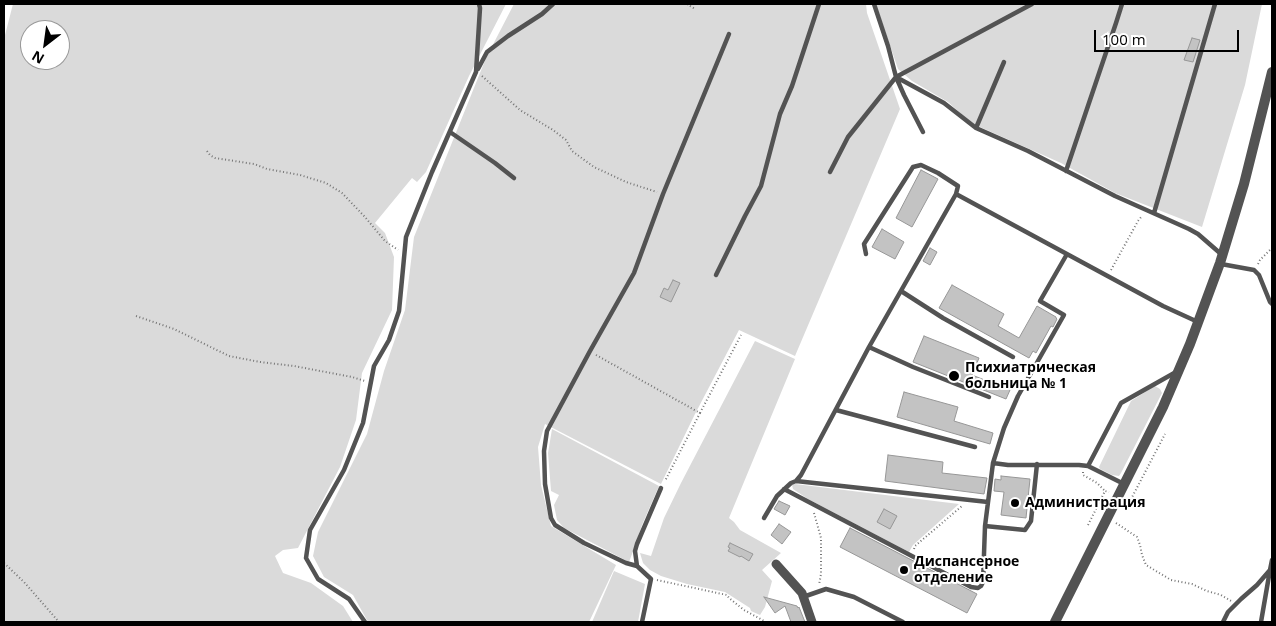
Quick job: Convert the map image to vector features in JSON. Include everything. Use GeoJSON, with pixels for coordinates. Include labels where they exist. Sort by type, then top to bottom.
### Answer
{"type":"FeatureCollection","features":[{"type":"Feature","properties":{"kind":"street"},"geometry":{"type":"LineString","coordinates":[[1055,622],[1163,407],[1199,323],[1244,184],[1272,72]]}},
{"type":"Feature","properties":{"kind":"street"},"geometry":{"type":"LineString","coordinates":[[776,564],[802,593],[812,622]]}},
{"type":"Feature","properties":{"kind":"lane"},"geometry":{"type":"LineString","coordinates":[[476,72],[479,4]]}},
{"type":"Feature","properties":{"kind":"lane"},"geometry":{"type":"LineString","coordinates":[[365,622],[349,599],[318,579],[306,558],[310,530],[344,470],[363,423],[374,366],[389,340],[399,311],[406,237],[476,72],[487,52],[542,14],[553,4]]}},
{"type":"Feature","properties":{"kind":"lane"},"geometry":{"type":"LineString","coordinates":[[716,275],[761,186],[780,114],[792,86],[819,4]]}},
{"type":"Feature","properties":{"kind":"lane"},"geometry":{"type":"LineString","coordinates":[[874,4],[896,77],[923,132]]}},
{"type":"Feature","properties":{"kind":"lane"},"geometry":{"type":"LineString","coordinates":[[830,172],[848,137],[896,77],[1032,4]]}},
{"type":"Feature","properties":{"kind":"lane"},"geometry":{"type":"LineString","coordinates":[[1066,171],[1122,4]]}},
{"type":"Feature","properties":{"kind":"lane"},"geometry":{"type":"LineString","coordinates":[[1154,213],[1215,4]]}},
{"type":"Feature","properties":{"kind":"lane"},"geometry":{"type":"LineString","coordinates":[[642,622],[651,579],[637,566],[626,563],[584,543],[555,525],[546,484],[544,451],[547,431],[634,273],[729,34]]}},
{"type":"Feature","properties":{"kind":"lane"},"geometry":{"type":"LineString","coordinates":[[976,128],[1004,62]]}},
{"type":"Feature","properties":{"kind":"lane"},"geometry":{"type":"LineString","coordinates":[[896,77],[944,103],[976,128],[1028,151],[1115,196],[1198,234],[1221,259],[1254,270],[1259,275],[1272,304]]}},
{"type":"Feature","properties":{"kind":"lane"},"geometry":{"type":"LineString","coordinates":[[450,132],[514,178]]}},
{"type":"Feature","properties":{"kind":"lane"},"geometry":{"type":"LineString","coordinates":[[764,518],[777,496],[801,476],[869,347],[956,194],[958,186],[938,173],[920,165],[913,167],[864,244],[866,254]]}},
{"type":"Feature","properties":{"kind":"lane"},"geometry":{"type":"LineString","coordinates":[[956,194],[1163,306],[1199,323]]}},
{"type":"Feature","properties":{"kind":"lane"},"geometry":{"type":"LineString","coordinates":[[784,489],[971,588],[982,586],[985,526],[993,462],[1004,428],[1018,396],[1064,315],[1040,301],[1067,254]]}},
{"type":"Feature","properties":{"kind":"lane"},"geometry":{"type":"LineString","coordinates":[[900,291],[943,318],[1013,357]]}},
{"type":"Feature","properties":{"kind":"lane"},"geometry":{"type":"LineString","coordinates":[[869,347],[913,367],[989,397]]}},
{"type":"Feature","properties":{"kind":"lane"},"geometry":{"type":"LineString","coordinates":[[1086,466],[1120,402],[1179,370]]}},
{"type":"Feature","properties":{"kind":"lane"},"geometry":{"type":"LineString","coordinates":[[836,410],[976,447]]}},
{"type":"Feature","properties":{"kind":"lane"},"geometry":{"type":"LineString","coordinates":[[993,462],[1008,465],[1086,466],[1124,484]]}},
{"type":"Feature","properties":{"kind":"lane"},"geometry":{"type":"LineString","coordinates":[[985,526],[1025,530],[1031,521],[1037,464]]}},
{"type":"Feature","properties":{"kind":"lane"},"geometry":{"type":"LineString","coordinates":[[796,481],[988,502]]}},
{"type":"Feature","properties":{"kind":"lane"},"geometry":{"type":"LineString","coordinates":[[637,566],[637,544],[661,488]]}},
{"type":"Feature","properties":{"kind":"lane"},"geometry":{"type":"LineString","coordinates":[[1261,622],[1272,560]]}},
{"type":"Feature","properties":{"kind":"lane"},"geometry":{"type":"LineString","coordinates":[[1223,622],[1228,612],[1270,570]]}},
{"type":"Feature","properties":{"kind":"lane"},"geometry":{"type":"LineString","coordinates":[[803,597],[826,589],[854,597],[902,622]]}},
{"type":"Feature","properties":{"kind":"path"},"geometry":{"type":"LineString","coordinates":[[687,4],[695,8]]}},
{"type":"Feature","properties":{"kind":"path"},"geometry":{"type":"LineString","coordinates":[[476,72],[520,110],[566,140],[572,151],[594,167],[626,182],[664,194]]}},
{"type":"Feature","properties":{"kind":"path"},"geometry":{"type":"LineString","coordinates":[[207,151],[215,158],[254,164],[267,169],[300,175],[326,183],[342,193],[365,217],[384,241],[405,253]]}},
{"type":"Feature","properties":{"kind":"path"},"geometry":{"type":"LineString","coordinates":[[1108,276],[1138,221],[1147,210]]}},
{"type":"Feature","properties":{"kind":"path"},"geometry":{"type":"LineString","coordinates":[[1254,270],[1260,260],[1272,248]]}},
{"type":"Feature","properties":{"kind":"path"},"geometry":{"type":"LineString","coordinates":[[136,316],[174,329],[229,356],[294,366],[370,382]]}},
{"type":"Feature","properties":{"kind":"path"},"geometry":{"type":"LineString","coordinates":[[661,488],[741,335]]}},
{"type":"Feature","properties":{"kind":"path"},"geometry":{"type":"LineString","coordinates":[[590,351],[700,413]]}},
{"type":"Feature","properties":{"kind":"path"},"geometry":{"type":"LineString","coordinates":[[1086,466],[1083,475],[1097,482],[1105,490]]}},
{"type":"Feature","properties":{"kind":"path"},"geometry":{"type":"LineString","coordinates":[[911,556],[916,546],[970,500]]}},
{"type":"Feature","properties":{"kind":"path"},"geometry":{"type":"LineString","coordinates":[[811,504],[821,538],[821,574],[818,592]]}},
{"type":"Feature","properties":{"kind":"path"},"geometry":{"type":"LineString","coordinates":[[1115,523],[1137,538],[1146,566],[1171,580],[1192,584],[1221,595],[1236,604]]}},
{"type":"Feature","properties":{"kind":"path"},"geometry":{"type":"LineString","coordinates":[[4,563],[24,582],[59,622]]}},
{"type":"Feature","properties":{"kind":"path"},"geometry":{"type":"LineString","coordinates":[[651,579],[727,595],[744,610],[766,622]]}},
{"type":"Feature","properties":{"kind":"shaded area"},"geometry":{"type":"Polygon","coordinates":[[[13,4],[506,4],[469,76],[426,172],[417,182],[412,178],[375,223],[385,233],[394,257],[392,310],[362,373],[356,420],[340,467],[298,548],[283,550],[275,556],[283,573],[311,583],[343,606],[353,622],[4,622],[4,39],[13,4]]]}},
{"type":"Feature","properties":{"kind":"shaded area"},"geometry":{"type":"Polygon","coordinates":[[[514,4],[866,4],[867,13],[900,109],[795,356],[739,330],[661,484],[545,424],[538,447],[541,485],[551,526],[616,565],[589,622],[368,622],[353,595],[324,577],[313,556],[318,532],[367,434],[384,371],[405,310],[414,237],[486,58],[514,4]]]}},
{"type":"Feature","properties":{"kind":"shaded area"},"geometry":{"type":"Polygon","coordinates":[[[876,4],[1262,4],[1245,85],[1202,227],[1115,193],[1061,163],[971,123],[948,102],[912,81],[898,69],[876,4]]]}},
{"type":"Feature","properties":{"kind":"shaded area"},"geometry":{"type":"Polygon","coordinates":[[[755,341],[795,359],[729,518],[740,530],[781,553],[762,570],[772,581],[765,607],[760,615],[751,611],[750,608],[725,592],[661,576],[650,570],[643,563],[640,553],[651,556],[664,518],[755,341]]]}},
{"type":"Feature","properties":{"kind":"shaded area"},"geometry":{"type":"Polygon","coordinates":[[[1155,386],[1162,393],[1121,473],[1119,476],[1112,475],[1100,469],[1099,467],[1131,401],[1155,386]]]}},
{"type":"Feature","properties":{"kind":"shaded area"},"geometry":{"type":"Polygon","coordinates":[[[552,429],[659,486],[629,562],[564,528],[557,520],[554,505],[559,495],[551,491],[548,453],[552,429]]]}},
{"type":"Feature","properties":{"kind":"shaded area"},"geometry":{"type":"Polygon","coordinates":[[[793,484],[959,504],[913,545],[909,552],[808,499],[793,489],[793,484]]]}},
{"type":"Feature","properties":{"kind":"shaded area"},"geometry":{"type":"Polygon","coordinates":[[[614,571],[645,584],[638,622],[592,622],[614,571]]]}},
{"type":"Feature","properties":{"kind":"building"},"geometry":{"type":"Polygon","coordinates":[[[1192,38],[1200,40],[1193,62],[1184,60],[1192,38]]]}},
{"type":"Feature","properties":{"kind":"building"},"geometry":{"type":"Polygon","coordinates":[[[921,170],[938,179],[912,227],[896,218],[921,170]]]}},
{"type":"Feature","properties":{"kind":"building"},"geometry":{"type":"Polygon","coordinates":[[[882,229],[904,242],[895,259],[872,247],[882,229]]]}},
{"type":"Feature","properties":{"kind":"building"},"geometry":{"type":"Polygon","coordinates":[[[930,248],[937,252],[930,265],[923,261],[930,248]]]}},
{"type":"Feature","properties":{"kind":"building"},"geometry":{"type":"Polygon","coordinates":[[[673,280],[680,283],[671,302],[660,297],[664,288],[668,290],[673,280]]]}},
{"type":"Feature","properties":{"kind":"building"},"geometry":{"type":"Polygon","coordinates":[[[952,285],[1004,314],[998,326],[1019,338],[1037,306],[1057,319],[1036,353],[1033,351],[1029,358],[939,308],[952,285]]]}},
{"type":"Feature","properties":{"kind":"building"},"geometry":{"type":"Polygon","coordinates":[[[924,336],[979,358],[972,375],[1010,390],[1006,399],[913,362],[924,336]]]}},
{"type":"Feature","properties":{"kind":"building"},"geometry":{"type":"Polygon","coordinates":[[[904,392],[958,407],[954,421],[993,433],[990,444],[897,417],[904,392]]]}},
{"type":"Feature","properties":{"kind":"building"},"geometry":{"type":"Polygon","coordinates":[[[888,455],[943,462],[942,473],[987,478],[984,494],[885,481],[888,455]]]}},
{"type":"Feature","properties":{"kind":"building","name":"Администрация"},"geometry":{"type":"Polygon","coordinates":[[[1001,476],[1030,479],[1026,518],[1001,515],[1004,492],[994,491],[995,479],[1001,480],[1001,476]]]}},
{"type":"Feature","properties":{"kind":"building"},"geometry":{"type":"Polygon","coordinates":[[[779,501],[790,506],[785,515],[774,509],[779,501]]]}},
{"type":"Feature","properties":{"kind":"building"},"geometry":{"type":"Polygon","coordinates":[[[884,509],[897,516],[890,529],[877,522],[884,509]]]}},
{"type":"Feature","properties":{"kind":"building"},"geometry":{"type":"Polygon","coordinates":[[[779,524],[791,532],[782,544],[771,535],[779,524]]]}},
{"type":"Feature","properties":{"kind":"building","name":"Диспансерное отделение"},"geometry":{"type":"Polygon","coordinates":[[[850,528],[977,594],[967,613],[840,547],[850,528]]]}},
{"type":"Feature","properties":{"kind":"building"},"geometry":{"type":"Polygon","coordinates":[[[730,543],[753,554],[749,561],[728,551],[730,543]]]}},
{"type":"Feature","properties":{"kind":"building"},"geometry":{"type":"Polygon","coordinates":[[[764,597],[799,607],[805,622],[791,622],[785,606],[775,613],[764,597]]]}},
{"type":"Feature","properties":{"kind":"place","name":"Психиатрическая больница № 1"},"geometry":{"type":"Point","coordinates":[954,376]}},
{"type":"Feature","properties":{"kind":"place","name":"Администрация"},"geometry":{"type":"Point","coordinates":[1015,503]}},
{"type":"Feature","properties":{"kind":"place","name":"Диспансерное отделение"},"geometry":{"type":"Point","coordinates":[904,570]}}]}
